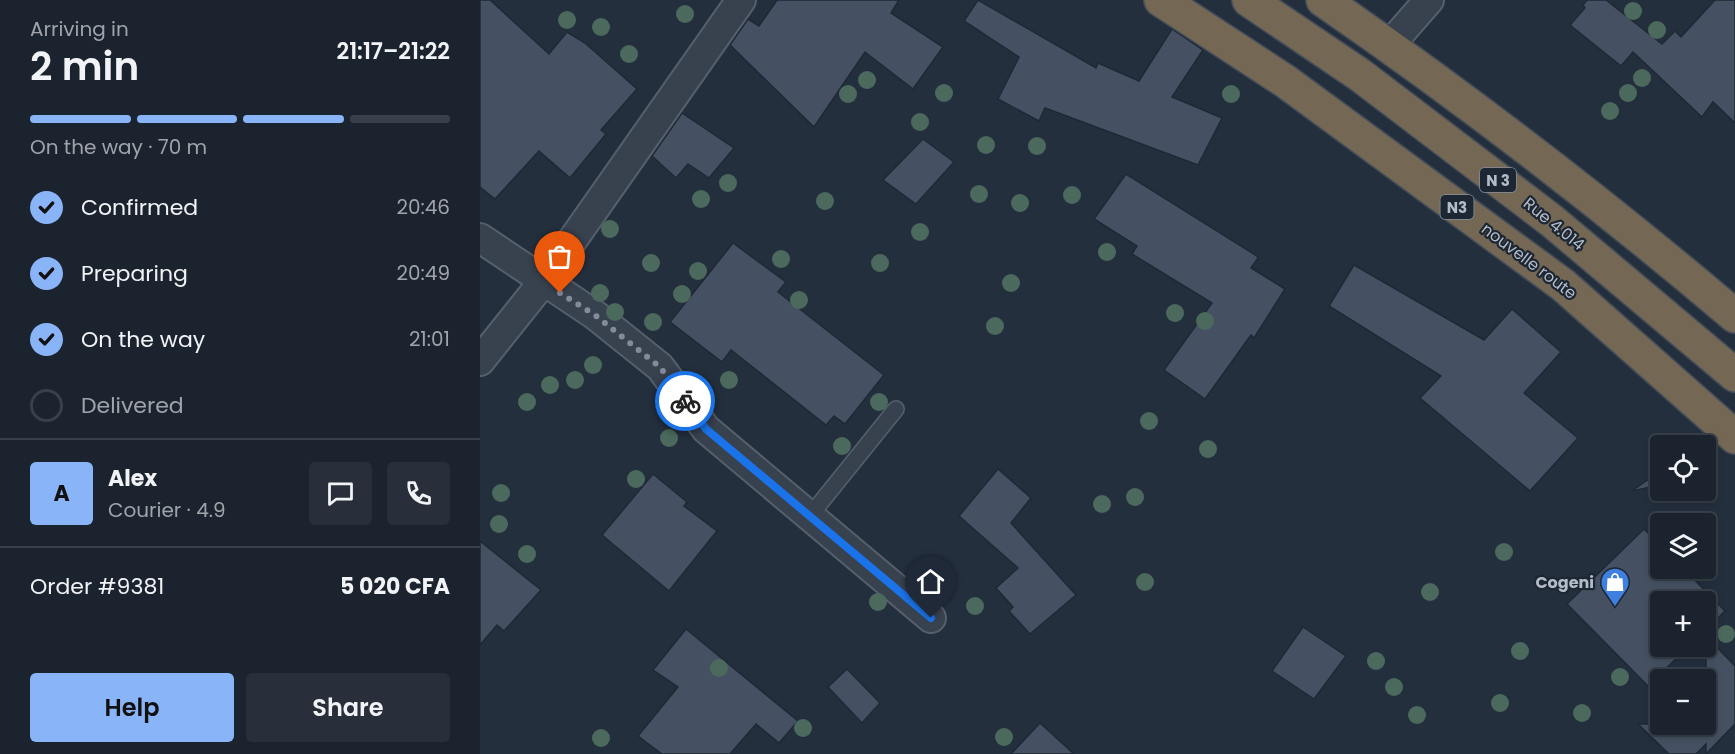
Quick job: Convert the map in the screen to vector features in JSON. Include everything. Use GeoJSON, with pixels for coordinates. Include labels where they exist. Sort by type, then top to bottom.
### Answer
{"type":"FeatureCollection","features":[{"type":"Feature","properties":{"kind":"highway","name":"nouvelle route"},"geometry":{"type":"LineString","coordinates":[[1161,0],[1285,81],[1563,285],[1735,437]]}},
{"type":"Feature","properties":{"kind":"highway","name":"Rue 4.014"},"geometry":{"type":"LineString","coordinates":[[1249,0],[1360,75],[1552,221],[1735,375]]}},
{"type":"Feature","properties":{"kind":"highway"},"geometry":{"type":"LineString","coordinates":[[1323,0],[1593,200],[1735,316]]}},
{"type":"Feature","properties":{"kind":"street"},"geometry":{"type":"LineString","coordinates":[[480,361],[543,282],[741,0]]}},
{"type":"Feature","properties":{"kind":"street"},"geometry":{"type":"LineString","coordinates":[[1388,47],[1429,0]]}},
{"type":"Feature","properties":{"kind":"street"},"geometry":{"type":"LineString","coordinates":[[480,238],[595,315],[660,367],[706,429],[931,618]]}},
{"type":"Feature","properties":{"kind":"lane"},"geometry":{"type":"LineString","coordinates":[[809,517],[896,409]]}},
{"type":"Feature","properties":{"kind":"building"},"geometry":{"type":"Polygon","coordinates":[[[480,0],[490,0],[549,54],[567,32],[585,43],[637,89],[601,130],[606,134],[570,178],[539,151],[495,199],[480,187],[480,0]]]}},
{"type":"Feature","properties":{"kind":"building"},"geometry":{"type":"Polygon","coordinates":[[[777,0],[899,0],[891,13],[943,47],[913,89],[865,52],[814,127],[730,45],[748,19],[759,26],[777,0]]]}},
{"type":"Feature","properties":{"kind":"building"},"geometry":{"type":"Polygon","coordinates":[[[978,0],[1096,68],[1098,63],[1139,81],[1172,29],[1203,50],[1172,97],[1222,118],[1198,165],[1045,108],[1039,121],[998,99],[1019,57],[964,21],[978,0]]]}},
{"type":"Feature","properties":{"kind":"building"},"geometry":{"type":"Polygon","coordinates":[[[1587,0],[1606,0],[1662,44],[1675,31],[1681,37],[1715,0],[1735,0],[1735,123],[1713,102],[1702,117],[1633,52],[1621,66],[1570,25],[1585,8],[1583,5],[1587,0]]]}},
{"type":"Feature","properties":{"kind":"building"},"geometry":{"type":"Polygon","coordinates":[[[682,113],[734,148],[709,178],[688,164],[676,178],[652,156],[682,113]]]}},
{"type":"Feature","properties":{"kind":"building"},"geometry":{"type":"Polygon","coordinates":[[[923,139],[954,162],[916,204],[883,180],[923,139]]]}},
{"type":"Feature","properties":{"kind":"building"},"geometry":{"type":"Polygon","coordinates":[[[1126,174],[1257,256],[1251,268],[1285,289],[1254,338],[1251,335],[1205,399],[1164,370],[1212,303],[1132,254],[1137,246],[1094,219],[1126,174]]]}},
{"type":"Feature","properties":{"kind":"building"},"geometry":{"type":"Polygon","coordinates":[[[733,243],[786,282],[778,292],[884,375],[845,424],[834,416],[826,425],[731,350],[722,362],[670,322],[733,243]]]}},
{"type":"Feature","properties":{"kind":"building"},"geometry":{"type":"Polygon","coordinates":[[[1354,265],[1484,340],[1512,309],[1561,352],[1524,393],[1578,438],[1530,491],[1420,398],[1441,376],[1329,306],[1354,265]]]}},
{"type":"Feature","properties":{"kind":"building"},"geometry":{"type":"Polygon","coordinates":[[[998,469],[1031,498],[1011,523],[1076,595],[1030,634],[1009,611],[1013,607],[996,588],[1018,568],[959,516],[998,469]]]}},
{"type":"Feature","properties":{"kind":"building"},"geometry":{"type":"Polygon","coordinates":[[[653,474],[687,502],[684,506],[717,531],[669,591],[602,535],[653,474]]]}},
{"type":"Feature","properties":{"kind":"building"},"geometry":{"type":"Polygon","coordinates":[[[1650,478],[1650,487],[1632,491],[1650,478]]]}},
{"type":"Feature","properties":{"kind":"building","name":"Cogeni"},"geometry":{"type":"Polygon","coordinates":[[[1644,529],[1650,535],[1650,579],[1694,579],[1705,591],[1650,591],[1650,657],[1678,657],[1665,669],[1650,669],[1648,686],[1567,604],[1644,529]]]}},
{"type":"Feature","properties":{"kind":"building"},"geometry":{"type":"Polygon","coordinates":[[[480,541],[541,590],[504,631],[497,625],[480,645],[480,541]]]}},
{"type":"Feature","properties":{"kind":"building","name":"Cogeni"},"geometry":{"type":"Polygon","coordinates":[[[1716,602],[1725,611],[1716,620],[1716,602]]]}},
{"type":"Feature","properties":{"kind":"building"},"geometry":{"type":"Polygon","coordinates":[[[1303,627],[1346,656],[1314,699],[1272,671],[1303,627]]]}},
{"type":"Feature","properties":{"kind":"building"},"geometry":{"type":"Polygon","coordinates":[[[686,629],[798,721],[779,743],[756,724],[730,754],[662,754],[638,736],[678,687],[653,670],[686,629]]]}},
{"type":"Feature","properties":{"kind":"building"},"geometry":{"type":"Polygon","coordinates":[[[1716,646],[1735,666],[1735,724],[1706,754],[1706,744],[1696,754],[1669,754],[1638,724],[1650,724],[1650,735],[1716,735],[1716,669],[1706,669],[1706,657],[1716,657],[1716,646]]]}},
{"type":"Feature","properties":{"kind":"building"},"geometry":{"type":"Polygon","coordinates":[[[847,669],[880,703],[862,723],[828,687],[847,669]]]}},
{"type":"Feature","properties":{"kind":"building"},"geometry":{"type":"Polygon","coordinates":[[[1040,723],[1074,754],[1011,754],[1040,723]]]}},
{"type":"Feature","properties":{"kind":"way so far"},"geometry":{"type":"LineString","coordinates":[[560,293],[595,315],[660,367],[685,401]]}},
{"type":"Feature","properties":{"kind":"place","name":"Cogeni"},"geometry":{"type":"Point","coordinates":[1615,608]}},
{"type":"Feature","properties":{"kind":"route"},"geometry":{"type":"LineString","coordinates":[[685,401],[706,429],[931,618]]}}]}
